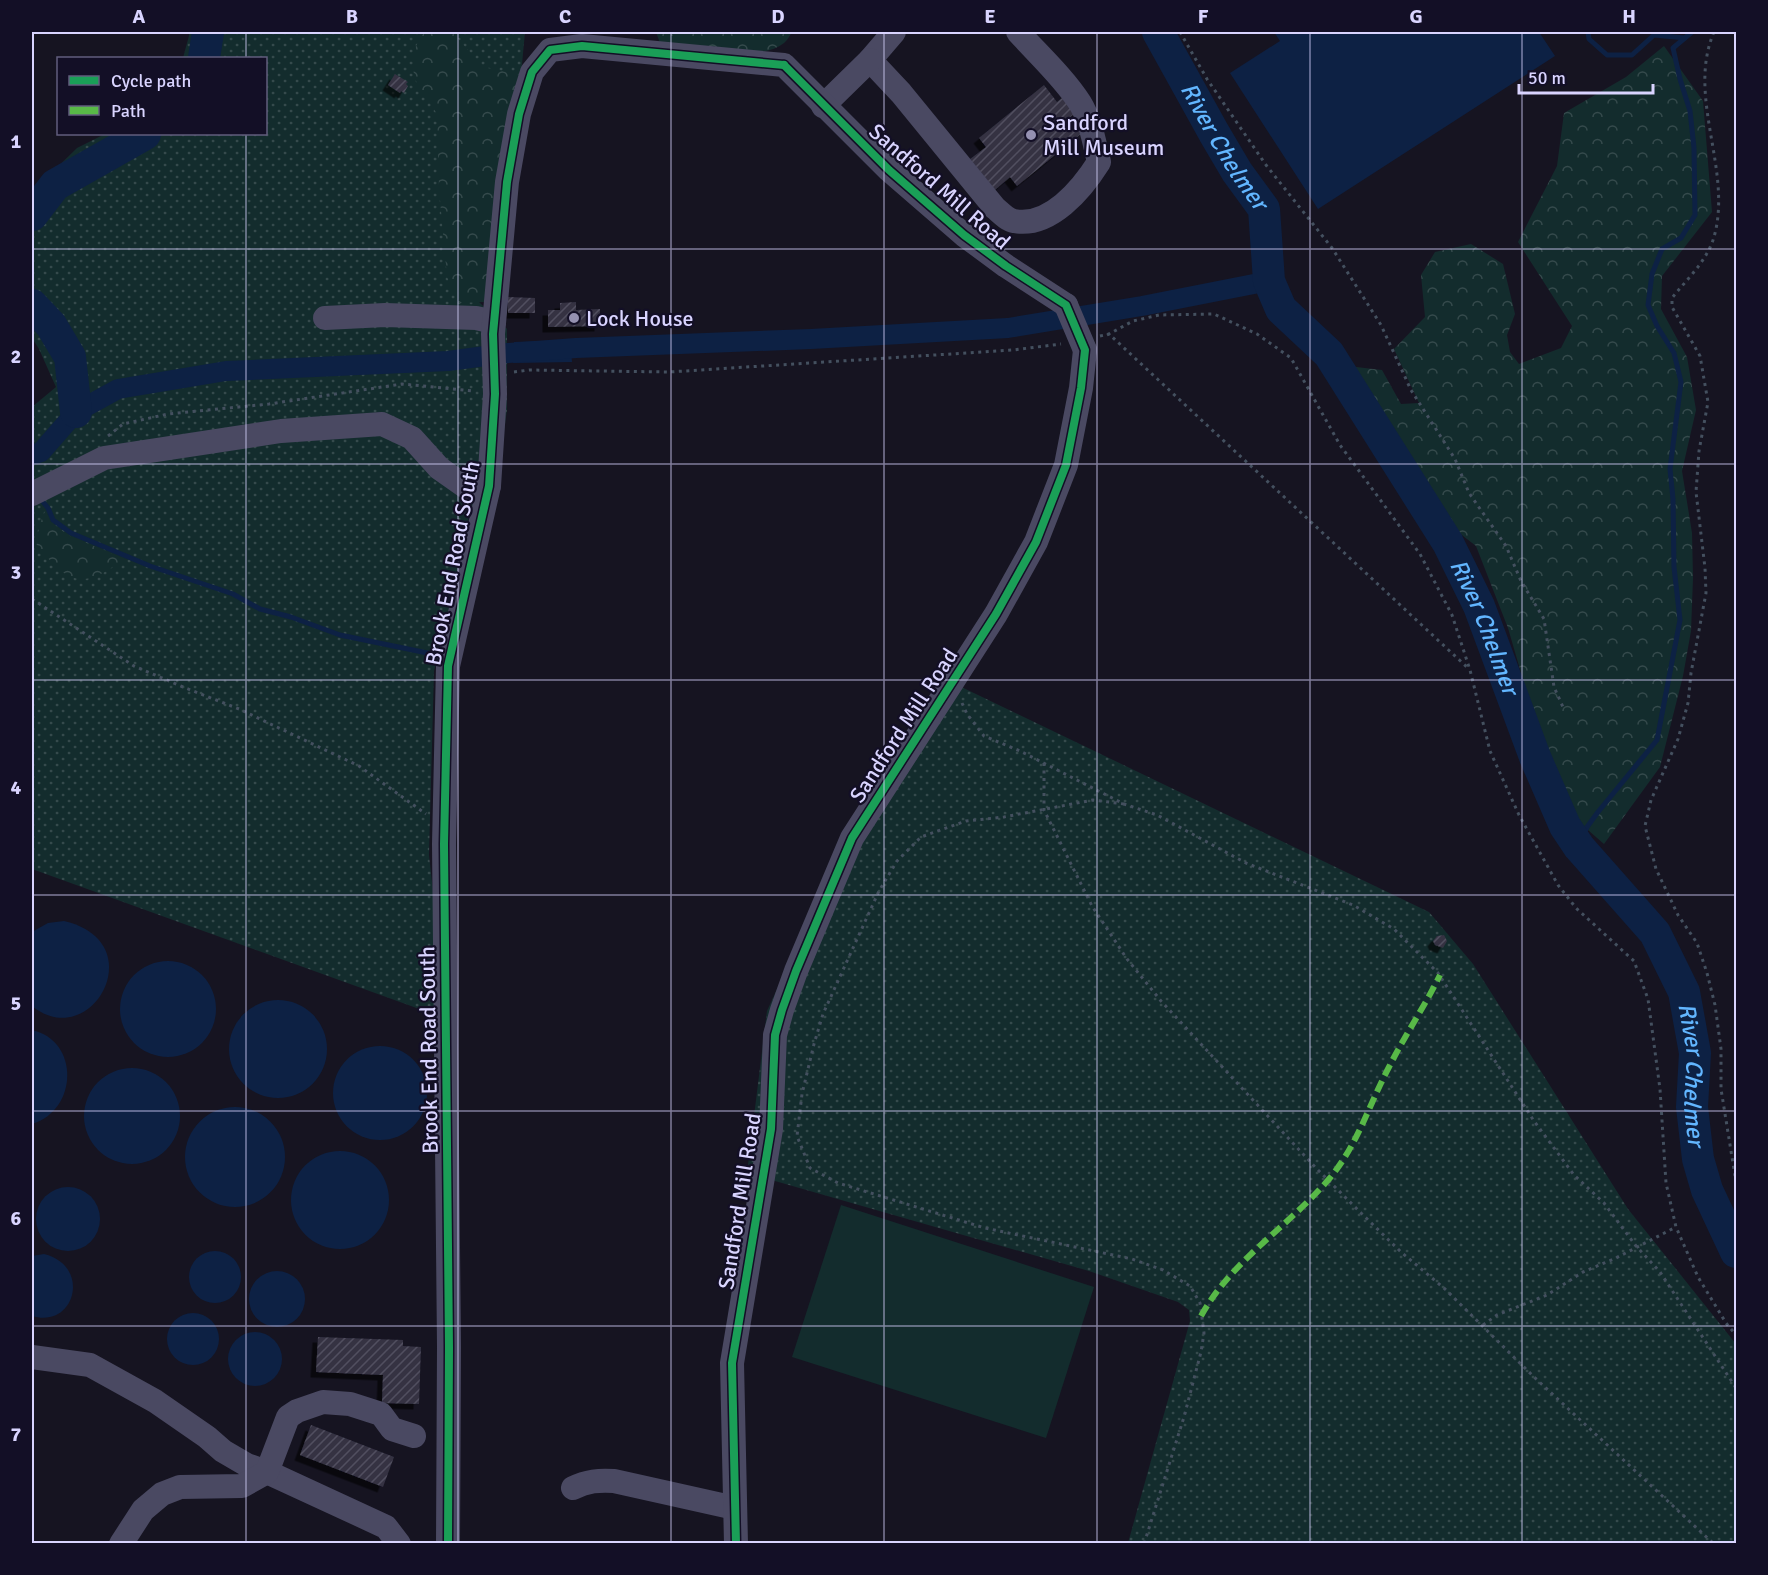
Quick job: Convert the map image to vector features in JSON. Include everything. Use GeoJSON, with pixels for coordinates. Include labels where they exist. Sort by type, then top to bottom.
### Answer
{"type":"FeatureCollection","features":[{"type":"Feature","properties":{"kind":"street"},"geometry":{"type":"LineString","coordinates":[[824,106],[870,60],[894,32]]}},
{"type":"Feature","properties":{"kind":"street"},"geometry":{"type":"LineString","coordinates":[[870,60],[901,93],[995,208],[1012,221],[1034,222],[1056,210],[1085,184],[1099,162],[1092,128],[1081,104],[1024,34]]}},
{"type":"Feature","properties":{"kind":"street","name":"Brook End Road South"},"geometry":{"type":"LineString","coordinates":[[448,1544],[449,1335],[444,822],[448,666],[489,486],[494,328],[507,182],[519,114],[532,72],[550,50],[582,46],[784,64]]}},
{"type":"Feature","properties":{"kind":"street","name":"Sandford Mill Road"},"geometry":{"type":"LineString","coordinates":[[736,1544],[732,1363],[771,1129],[775,1035],[796,970],[852,838],[996,614],[1036,542],[1066,465],[1081,388],[1083,343],[1066,305],[964,235],[889,170],[784,64]]}},
{"type":"Feature","properties":{"kind":"street"},"geometry":{"type":"LineString","coordinates":[[325,318],[384,315],[476,318],[494,328]]}},
{"type":"Feature","properties":{"kind":"street"},"geometry":{"type":"LineString","coordinates":[[32,494],[104,458],[281,431],[382,424],[412,438],[439,468],[466,487],[489,486]]}},
{"type":"Feature","properties":{"kind":"street"},"geometry":{"type":"LineString","coordinates":[[32,1357],[90,1365],[155,1401],[246,1465],[267,1472],[386,1527],[399,1544]]}},
{"type":"Feature","properties":{"kind":"street"},"geometry":{"type":"LineString","coordinates":[[121,1544],[142,1510],[162,1494],[180,1487],[242,1486],[267,1472],[288,1417],[297,1411],[323,1402],[350,1404],[381,1414],[392,1429],[414,1436]]}},
{"type":"Feature","properties":{"kind":"street"},"geometry":{"type":"LineString","coordinates":[[573,1488],[598,1480],[614,1481],[735,1508]]}},
{"type":"Feature","properties":{"kind":"path"},"geometry":{"type":"LineString","coordinates":[[1180,32],[1208,79],[1266,165],[1332,248],[1382,325],[1411,390],[1455,459],[1469,493],[1506,546],[1521,581],[1544,619],[1554,687],[1563,707]]}},
{"type":"Feature","properties":{"kind":"path"},"geometry":{"type":"LineString","coordinates":[[1714,32],[1708,46],[1705,89],[1719,186],[1718,214],[1713,238],[1704,260],[1672,298],[1672,307],[1700,356],[1708,402],[1696,492],[1706,593],[1691,672],[1688,703],[1678,739],[1651,801],[1645,826],[1656,869],[1678,915],[1697,943],[1707,973],[1715,1005],[1721,1049],[1721,1089],[1737,1182]]}},
{"type":"Feature","properties":{"kind":"path"},"geometry":{"type":"LineString","coordinates":[[106,438],[123,424],[168,414],[269,404],[402,384],[474,392],[494,375],[529,370],[669,372],[1013,350],[1083,343],[1109,334],[1133,321],[1159,315],[1214,314],[1257,334],[1291,358],[1340,445],[1420,554],[1452,615],[1470,670],[1490,751],[1523,823],[1558,885],[1576,908],[1634,962],[1648,999],[1660,1089],[1666,1183],[1676,1227],[1698,1277],[1726,1323],[1737,1335]]}},
{"type":"Feature","properties":{"kind":"path"},"geometry":{"type":"LineString","coordinates":[[1109,334],[1470,670]]}},
{"type":"Feature","properties":{"kind":"path"},"geometry":{"type":"LineString","coordinates":[[32,599],[134,666],[239,709],[349,761],[386,785],[420,812],[444,822]]}},
{"type":"Feature","properties":{"kind":"path"},"geometry":{"type":"LineString","coordinates":[[951,682],[967,714],[984,736],[1044,763],[1124,804],[1157,815],[1246,863],[1353,905],[1394,929],[1438,973],[1534,1121],[1574,1175],[1604,1203],[1636,1246],[1660,1272],[1737,1388]]}},
{"type":"Feature","properties":{"kind":"path"},"geometry":{"type":"LineString","coordinates":[[1044,763],[1044,810],[1092,906],[1126,959],[1161,1001],[1315,1167],[1401,1252],[1445,1289],[1557,1398],[1714,1544]]}},
{"type":"Feature","properties":{"kind":"path"},"geometry":{"type":"LineString","coordinates":[[1124,804],[1093,800],[1044,810],[966,821],[921,837],[897,861],[879,891],[823,1014],[802,1094],[796,1136],[810,1168],[838,1183],[1002,1232],[1132,1259],[1163,1270],[1190,1287],[1200,1303],[1204,1333],[1201,1352],[1184,1417],[1144,1544]]}},
{"type":"Feature","properties":{"kind":"path"},"geometry":{"type":"LineString","coordinates":[[1483,1325],[1497,1315],[1547,1295],[1583,1272],[1676,1227]]}},
{"type":"Feature","properties":{"kind":"green space"},"geometry":{"type":"Polygon","coordinates":[[[190,32],[525,32],[521,75],[479,302],[507,329],[507,410],[494,502],[471,507],[450,611],[434,671],[429,855],[447,1019],[32,869],[32,407],[56,387],[32,338],[32,192],[77,148],[103,135],[267,135],[267,57],[183,57],[190,32]]]}},
{"type":"Feature","properties":{"kind":"green space"},"geometry":{"type":"Polygon","coordinates":[[[424,32],[452,32],[483,67],[521,75],[485,302],[459,303],[447,277],[439,189],[437,114],[414,78],[413,59],[416,46],[424,32]]]}},
{"type":"Feature","properties":{"kind":"green space"},"geometry":{"type":"Polygon","coordinates":[[[656,32],[792,32],[785,42],[772,49],[741,54],[660,43],[656,32]]]}},
{"type":"Feature","properties":{"kind":"green space"},"geometry":{"type":"Polygon","coordinates":[[[1664,46],[1703,101],[1712,212],[1662,276],[1661,309],[1687,357],[1696,410],[1682,471],[1692,533],[1691,631],[1683,676],[1660,767],[1604,844],[1564,809],[1508,628],[1476,546],[1458,532],[1429,495],[1405,454],[1354,384],[1356,367],[1382,370],[1401,404],[1419,403],[1394,349],[1425,317],[1421,275],[1435,252],[1471,244],[1503,264],[1515,314],[1507,335],[1510,352],[1519,364],[1561,348],[1572,326],[1518,242],[1557,166],[1564,113],[1626,77],[1664,46]]]}},
{"type":"Feature","properties":{"kind":"green space"},"geometry":{"type":"Polygon","coordinates":[[[46,510],[55,526],[70,536],[115,555],[121,561],[93,577],[82,579],[63,572],[34,541],[46,510]]]}},
{"type":"Feature","properties":{"kind":"green space"},"geometry":{"type":"Polygon","coordinates":[[[949,681],[1429,912],[1473,964],[1628,1209],[1736,1344],[1736,1543],[1128,1543],[1190,1321],[1189,1310],[1178,1302],[1089,1271],[747,1173],[767,1011],[847,836],[949,681]]]}},
{"type":"Feature","properties":{"kind":"green space"},"geometry":{"type":"Polygon","coordinates":[[[841,1205],[1094,1287],[1046,1438],[792,1357],[841,1205]]]}},
{"type":"Feature","properties":{"kind":"water"},"geometry":{"type":"Polygon","coordinates":[[[1274,32],[1539,32],[1555,56],[1318,209],[1230,73],[1280,41],[1274,32]]]}},
{"type":"Feature","properties":{"kind":"water"},"geometry":{"type":"Polygon","coordinates":[[[570,340],[572,362],[513,363],[514,342],[570,340]]]}},
{"type":"Feature","properties":{"kind":"water"},"geometry":{"type":"Polygon","coordinates":[[[64,921],[91,933],[105,950],[109,970],[104,989],[92,1006],[75,1016],[54,1017],[32,1006],[32,932],[48,923],[64,921]]]}},
{"type":"Feature","properties":{"kind":"water"},"geometry":{"type":"Polygon","coordinates":[[[168,961],[186,965],[202,975],[212,991],[216,1009],[212,1027],[202,1043],[186,1053],[168,1057],[150,1053],[134,1043],[124,1027],[120,1009],[124,991],[134,975],[150,965],[168,961]]]}},
{"type":"Feature","properties":{"kind":"water"},"geometry":{"type":"Polygon","coordinates":[[[278,1000],[297,1004],[313,1014],[323,1030],[327,1049],[323,1068],[313,1084],[297,1094],[278,1098],[259,1094],[243,1084],[233,1068],[229,1049],[233,1030],[243,1014],[259,1004],[278,1000]]]}},
{"type":"Feature","properties":{"kind":"water"},"geometry":{"type":"Polygon","coordinates":[[[32,1030],[48,1037],[59,1047],[65,1061],[67,1076],[65,1091],[58,1105],[47,1116],[32,1124],[32,1030]]]}},
{"type":"Feature","properties":{"kind":"water"},"geometry":{"type":"Polygon","coordinates":[[[380,1046],[398,1049],[413,1060],[424,1075],[427,1093],[424,1111],[413,1126],[398,1137],[380,1140],[362,1137],[347,1126],[336,1111],[333,1093],[336,1075],[347,1060],[362,1049],[380,1046]]]}},
{"type":"Feature","properties":{"kind":"water"},"geometry":{"type":"Polygon","coordinates":[[[132,1068],[150,1071],[166,1082],[177,1098],[180,1116],[177,1134],[166,1150],[150,1161],[132,1164],[114,1161],[98,1150],[87,1134],[84,1116],[87,1098],[98,1082],[114,1071],[132,1068]]]}},
{"type":"Feature","properties":{"kind":"water"},"geometry":{"type":"Polygon","coordinates":[[[235,1107],[254,1111],[270,1122],[281,1138],[285,1157],[281,1176],[270,1192],[254,1203],[235,1207],[216,1203],[200,1192],[189,1176],[185,1157],[189,1138],[200,1122],[216,1111],[235,1107]]]}},
{"type":"Feature","properties":{"kind":"water"},"geometry":{"type":"Polygon","coordinates":[[[340,1151],[359,1155],[375,1165],[385,1181],[389,1200],[385,1219],[375,1235],[359,1245],[340,1249],[321,1245],[305,1235],[295,1219],[291,1200],[295,1181],[305,1165],[321,1155],[340,1151]]]}},
{"type":"Feature","properties":{"kind":"water"},"geometry":{"type":"Polygon","coordinates":[[[68,1187],[86,1193],[94,1201],[100,1219],[94,1237],[86,1245],[68,1251],[50,1245],[42,1237],[36,1219],[42,1201],[50,1193],[68,1187]]]}},
{"type":"Feature","properties":{"kind":"water"},"geometry":{"type":"Polygon","coordinates":[[[215,1251],[229,1255],[237,1263],[241,1277],[237,1291],[229,1299],[215,1303],[201,1299],[193,1291],[189,1277],[193,1263],[201,1255],[215,1251]]]}},
{"type":"Feature","properties":{"kind":"water"},"geometry":{"type":"Polygon","coordinates":[[[44,1254],[59,1261],[68,1271],[73,1282],[72,1294],[67,1305],[59,1313],[47,1318],[32,1316],[32,1256],[44,1254]]]}},
{"type":"Feature","properties":{"kind":"water"},"geometry":{"type":"Polygon","coordinates":[[[277,1271],[288,1273],[297,1279],[303,1288],[305,1299],[303,1310],[297,1319],[288,1325],[277,1327],[266,1325],[257,1319],[251,1310],[249,1299],[251,1288],[257,1279],[266,1273],[277,1271]]]}},
{"type":"Feature","properties":{"kind":"water"},"geometry":{"type":"Polygon","coordinates":[[[188,1313],[198,1313],[208,1317],[215,1324],[219,1339],[215,1354],[208,1361],[198,1365],[188,1365],[178,1361],[171,1354],[167,1344],[167,1334],[171,1324],[178,1317],[188,1313]]]}},
{"type":"Feature","properties":{"kind":"water"},"geometry":{"type":"Polygon","coordinates":[[[250,1332],[260,1332],[270,1336],[278,1344],[282,1359],[278,1374],[270,1382],[260,1386],[250,1386],[240,1382],[232,1374],[228,1364],[228,1354],[232,1344],[240,1336],[250,1332]]]}},
{"type":"Feature","properties":{"kind":"building"},"geometry":{"type":"Polygon","coordinates":[[[395,74],[408,82],[404,93],[388,85],[395,74]]]}},
{"type":"Feature","properties":{"kind":"building","name":"Sandford Mill Museum"},"geometry":{"type":"Polygon","coordinates":[[[1044,85],[1057,102],[1067,94],[1079,110],[1069,118],[1082,133],[1017,186],[1010,177],[995,190],[970,159],[986,147],[979,138],[1044,85]]]}},
{"type":"Feature","properties":{"kind":"building"},"geometry":{"type":"Polygon","coordinates":[[[508,297],[535,298],[535,313],[508,313],[508,297]]]}},
{"type":"Feature","properties":{"kind":"building","name":"Lock House"},"geometry":{"type":"Polygon","coordinates":[[[576,302],[576,310],[600,309],[600,326],[548,327],[548,310],[560,310],[560,303],[576,302]]]}},
{"type":"Feature","properties":{"kind":"building"},"geometry":{"type":"Polygon","coordinates":[[[1444,935],[1447,941],[1443,948],[1435,945],[1433,941],[1437,936],[1444,935]]]}},
{"type":"Feature","properties":{"kind":"building"},"geometry":{"type":"Polygon","coordinates":[[[318,1337],[403,1340],[403,1346],[421,1347],[419,1404],[382,1403],[383,1375],[316,1372],[318,1337]]]}},
{"type":"Feature","properties":{"kind":"building"},"geometry":{"type":"Polygon","coordinates":[[[311,1425],[394,1457],[383,1487],[300,1455],[311,1425]]]}},
{"type":"Feature","properties":{"kind":"waterway","name":"River Chelmer"},"geometry":{"type":"LineString","coordinates":[[204,57],[208,32]]}},
{"type":"Feature","properties":{"kind":"waterway","name":"River Chelmer"},"geometry":{"type":"LineString","coordinates":[[1158,32],[1237,172],[1264,209],[1269,281],[1281,309],[1329,354],[1448,543],[1479,606],[1535,757],[1565,826],[1579,847],[1655,933],[1684,992],[1695,1053],[1692,1107],[1698,1159],[1707,1190],[1736,1252]]}},
{"type":"Feature","properties":{"kind":"waterway"},"geometry":{"type":"LineString","coordinates":[[1588,32],[1589,39],[1607,55],[1632,55],[1654,35],[1685,38]]}},
{"type":"Feature","properties":{"kind":"waterway"},"geometry":{"type":"LineString","coordinates":[[1579,847],[1587,827],[1657,740],[1680,620],[1674,567],[1670,469],[1681,382],[1674,353],[1657,326],[1648,305],[1652,274],[1662,249],[1681,238],[1695,215],[1694,148],[1690,111],[1673,48],[1692,32]]}},
{"type":"Feature","properties":{"kind":"waterway","name":"River Chelmer"},"geometry":{"type":"LineString","coordinates":[[32,215],[55,185],[143,135]]}},
{"type":"Feature","properties":{"kind":"waterway"},"geometry":{"type":"LineString","coordinates":[[32,455],[41,452],[76,412],[118,389],[226,371],[448,361],[508,353],[576,348],[811,339],[1008,328],[1142,306],[1269,281]]}},
{"type":"Feature","properties":{"kind":"waterway","name":"River Chelmer"},"geometry":{"type":"LineString","coordinates":[[32,305],[51,325],[70,357],[76,412]]}},
{"type":"Feature","properties":{"kind":"waterway"},"geometry":{"type":"LineString","coordinates":[[39,497],[48,508],[53,520],[71,533],[150,566],[233,594],[260,609],[291,617],[340,635],[442,656]]}},
{"type":"Feature","properties":{"kind":"marked path"},"geometry":{"type":"LineString","coordinates":[[1201,1316],[1228,1278],[1313,1196],[1339,1166],[1355,1139],[1395,1055],[1440,975]]}},
{"type":"Feature","properties":{"kind":"cycle path"},"geometry":{"type":"LineString","coordinates":[[448,1544],[449,1347],[444,844],[448,666],[489,486],[495,394],[493,334],[507,182],[519,114],[532,72],[550,50],[582,46],[784,65]]}},
{"type":"Feature","properties":{"kind":"cycle path"},"geometry":{"type":"LineString","coordinates":[[736,1544],[732,1363],[771,1129],[775,1035],[782,1010],[852,838],[996,614],[1036,542],[1066,465],[1081,388],[1085,350],[1066,305],[964,235],[889,170],[784,65]]}},
{"type":"Feature","properties":{"kind":"place","name":"Sandford Mill Museum"},"geometry":{"type":"Point","coordinates":[1031,135]}},
{"type":"Feature","properties":{"kind":"place","name":"Lock House"},"geometry":{"type":"Point","coordinates":[574,318]}}]}
